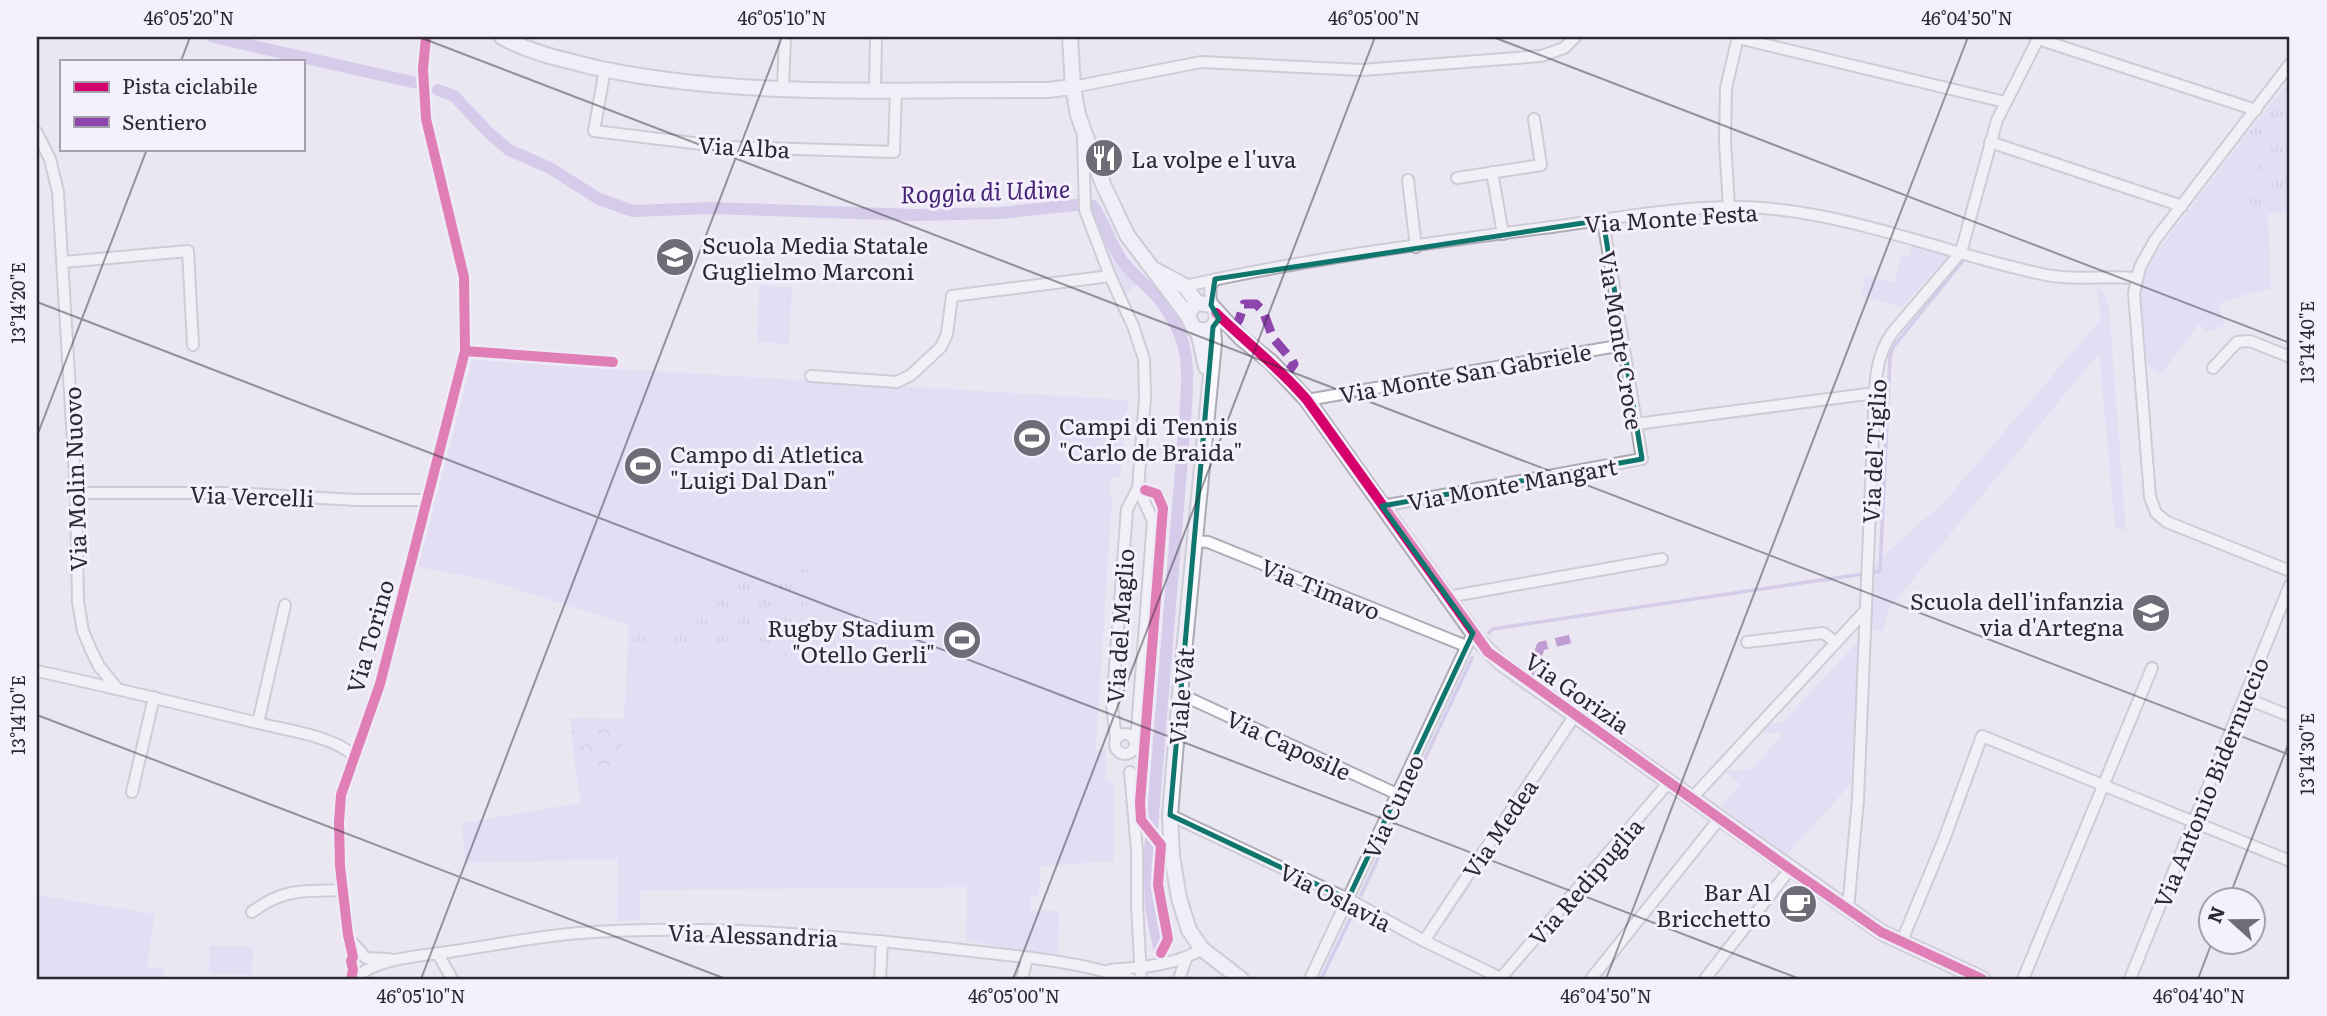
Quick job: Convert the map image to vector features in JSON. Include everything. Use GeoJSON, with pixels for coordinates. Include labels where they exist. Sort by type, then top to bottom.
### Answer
{"type":"FeatureCollection","features":[{"type":"Feature","properties":{"kind":"main road"},"geometry":{"type":"LineString","coordinates":[[502,37],[541,54],[605,69],[712,84],[875,89],[1048,90],[1073,87]]}},
{"type":"Feature","properties":{"kind":"main road","name":"Viale Vât"},"geometry":{"type":"LineString","coordinates":[[1070,37],[1073,87],[1082,130],[1103,184],[1127,235],[1198,331],[1209,388]]}},
{"type":"Feature","properties":{"kind":"main road","name":"Viale Vât"},"geometry":{"type":"LineString","coordinates":[[1153,269],[1185,286],[1211,314],[1209,388],[1170,815],[1172,856],[1179,898],[1189,930],[1202,949],[1241,979]]}},
{"type":"Feature","properties":{"kind":"main road"},"geometry":{"type":"LineString","coordinates":[[1188,316],[1189,311],[1211,314],[1206,331],[1198,331]]}},
{"type":"Feature","properties":{"kind":"main road","name":"Via Gorizia"},"geometry":{"type":"LineString","coordinates":[[1211,314],[1271,362],[1307,400],[1447,597],[1469,639],[1848,909],[1900,943],[1982,979]]}},
{"type":"Feature","properties":{"kind":"street","name":"Via Torino"},"geometry":{"type":"LineString","coordinates":[[358,967],[348,935],[342,890],[338,842],[340,803],[380,684],[465,351],[464,277],[426,119],[423,69],[426,37]]}},
{"type":"Feature","properties":{"kind":"street"},"geometry":{"type":"LineString","coordinates":[[783,88],[785,37]]}},
{"type":"Feature","properties":{"kind":"street"},"geometry":{"type":"LineString","coordinates":[[875,89],[876,37]]}},
{"type":"Feature","properties":{"kind":"street"},"geometry":{"type":"LineString","coordinates":[[1073,87],[1201,62],[1362,69],[1541,56],[1564,48],[1575,37]]}},
{"type":"Feature","properties":{"kind":"street"},"geometry":{"type":"LineString","coordinates":[[1729,208],[1725,142],[1726,88],[1738,37],[2005,102]]}},
{"type":"Feature","properties":{"kind":"street"},"geometry":{"type":"LineString","coordinates":[[2039,38],[2256,110]]}},
{"type":"Feature","properties":{"kind":"street","name":"Via del Tiglio"},"geometry":{"type":"LineString","coordinates":[[1848,909],[1858,799],[1878,366],[1886,342],[1961,252],[1990,142],[2005,102],[2039,38]]}},
{"type":"Feature","properties":{"kind":"street"},"geometry":{"type":"LineString","coordinates":[[2290,64],[2146,254],[2136,278],[2134,293],[2150,497],[2156,513],[2166,522],[2290,571]]}},
{"type":"Feature","properties":{"kind":"street","name":"Via Alba"},"geometry":{"type":"LineString","coordinates":[[605,69],[594,131],[726,147],[894,152],[896,89]]}},
{"type":"Feature","properties":{"kind":"street"},"geometry":{"type":"LineString","coordinates":[[1457,178],[1541,165],[1534,119]]}},
{"type":"Feature","properties":{"kind":"street","name":"Via del Maglio"},"geometry":{"type":"LineString","coordinates":[[1082,130],[1085,205],[1144,359],[1145,398],[1138,488],[1127,509],[1112,706],[1115,746],[1130,772]]}},
{"type":"Feature","properties":{"kind":"street","name":"Via Molin Nuovo"},"geometry":{"type":"LineString","coordinates":[[37,134],[50,159],[55,179],[64,261],[80,615],[91,650],[99,666],[116,687]]}},
{"type":"Feature","properties":{"kind":"street"},"geometry":{"type":"LineString","coordinates":[[1990,142],[2182,206]]}},
{"type":"Feature","properties":{"kind":"street"},"geometry":{"type":"LineString","coordinates":[[1492,172],[1503,234]]}},
{"type":"Feature","properties":{"kind":"street"},"geometry":{"type":"LineString","coordinates":[[1408,180],[1416,247]]}},
{"type":"Feature","properties":{"kind":"street","name":"Via Monte Festa"},"geometry":{"type":"LineString","coordinates":[[1185,286],[1503,234],[1603,220],[1729,208],[1760,208],[1816,214],[2067,279],[2136,278]]}},
{"type":"Feature","properties":{"kind":"street","name":"Via Monte Croce"},"geometry":{"type":"LineString","coordinates":[[1603,220],[1642,459]]}},
{"type":"Feature","properties":{"kind":"street"},"geometry":{"type":"LineString","coordinates":[[64,261],[188,251],[193,345]]}},
{"type":"Feature","properties":{"kind":"street"},"geometry":{"type":"LineString","coordinates":[[811,376],[897,382],[920,368],[941,347],[947,334],[951,296],[1110,276]]}},
{"type":"Feature","properties":{"kind":"street"},"geometry":{"type":"LineString","coordinates":[[1210,280],[1201,287],[1211,314]]}},
{"type":"Feature","properties":{"kind":"street"},"geometry":{"type":"LineString","coordinates":[[2213,368],[2236,342],[2250,341],[2290,357]]}},
{"type":"Feature","properties":{"kind":"street","name":"Via Monte San Gabriele"},"geometry":{"type":"LineString","coordinates":[[1307,400],[1623,345]]}},
{"type":"Feature","properties":{"kind":"street"},"geometry":{"type":"LineString","coordinates":[[465,351],[613,362]]}},
{"type":"Feature","properties":{"kind":"street"},"geometry":{"type":"LineString","coordinates":[[1636,424],[1875,393]]}},
{"type":"Feature","properties":{"kind":"street","name":"Via Monte Mangart"},"geometry":{"type":"LineString","coordinates":[[1382,506],[1642,459]]}},
{"type":"Feature","properties":{"kind":"street","name":"Via del Maglio"},"geometry":{"type":"LineString","coordinates":[[1138,488],[1153,521],[1135,746],[1130,772],[1137,851],[1141,973]]}},
{"type":"Feature","properties":{"kind":"street","name":"Via Vercelli"},"geometry":{"type":"LineString","coordinates":[[76,494],[232,493],[356,500],[428,500]]}},
{"type":"Feature","properties":{"kind":"street"},"geometry":{"type":"LineString","coordinates":[[1127,514],[1137,506],[1148,509]]}},
{"type":"Feature","properties":{"kind":"street","name":"Via Timavo"},"geometry":{"type":"LineString","coordinates":[[1194,541],[1208,542],[1446,638],[1469,639]]}},
{"type":"Feature","properties":{"kind":"street"},"geometry":{"type":"LineString","coordinates":[[1447,597],[1662,559]]}},
{"type":"Feature","properties":{"kind":"street","name":"Via Antonio Bidernuccio"},"geometry":{"type":"LineString","coordinates":[[2130,979],[2290,585]]}},
{"type":"Feature","properties":{"kind":"street"},"geometry":{"type":"LineString","coordinates":[[258,723],[285,605]]}},
{"type":"Feature","properties":{"kind":"street"},"geometry":{"type":"LineString","coordinates":[[1692,798],[1866,610]]}},
{"type":"Feature","properties":{"kind":"street"},"geometry":{"type":"LineString","coordinates":[[1748,642],[1823,633],[1836,642]]}},
{"type":"Feature","properties":{"kind":"street","name":"Via Cuneo"},"geometry":{"type":"LineString","coordinates":[[1310,979],[1469,639]]}},
{"type":"Feature","properties":{"kind":"street"},"geometry":{"type":"LineString","coordinates":[[2023,979],[2152,668]]}},
{"type":"Feature","properties":{"kind":"street"},"geometry":{"type":"LineString","coordinates":[[37,671],[116,687],[258,723],[332,743],[348,749],[354,756]]}},
{"type":"Feature","properties":{"kind":"street","name":"Via Caposile"},"geometry":{"type":"LineString","coordinates":[[1180,694],[1397,794]]}},
{"type":"Feature","properties":{"kind":"street"},"geometry":{"type":"LineString","coordinates":[[132,792],[154,697]]}},
{"type":"Feature","properties":{"kind":"street"},"geometry":{"type":"LineString","coordinates":[[2245,698],[2290,716]]}},
{"type":"Feature","properties":{"kind":"street","name":"Via Medea"},"geometry":{"type":"LineString","coordinates":[[1424,941],[1575,715]]}},
{"type":"Feature","properties":{"kind":"street","name":"Via del Maglio"},"geometry":{"type":"LineString","coordinates":[[1116,739],[1125,734],[1132,736],[1135,746]]}},
{"type":"Feature","properties":{"kind":"street"},"geometry":{"type":"LineString","coordinates":[[1900,943],[1982,736],[2290,861]]}},
{"type":"Feature","properties":{"kind":"street"},"geometry":{"type":"LineString","coordinates":[[1118,752],[1126,755],[1135,746]]}},
{"type":"Feature","properties":{"kind":"street","name":"Via Redipuglia"},"geometry":{"type":"LineString","coordinates":[[1501,979],[1669,782]]}},
{"type":"Feature","properties":{"kind":"street","name":"Via Oslavia"},"geometry":{"type":"LineString","coordinates":[[1170,815],[1348,899],[1501,979]]}},
{"type":"Feature","properties":{"kind":"street"},"geometry":{"type":"LineString","coordinates":[[1591,979],[1720,818]]}},
{"type":"Feature","properties":{"kind":"street"},"geometry":{"type":"LineString","coordinates":[[1705,979],[1790,869]]}},
{"type":"Feature","properties":{"kind":"street"},"geometry":{"type":"LineString","coordinates":[[252,912],[283,894],[342,890]]}},
{"type":"Feature","properties":{"kind":"street","name":"Via Alessandria"},"geometry":{"type":"LineString","coordinates":[[358,967],[542,937],[603,932],[741,931],[881,941],[1141,973],[1186,959]]}},
{"type":"Feature","properties":{"kind":"street"},"geometry":{"type":"LineString","coordinates":[[880,979],[881,941]]}},
{"type":"Feature","properties":{"kind":"street"},"geometry":{"type":"LineString","coordinates":[[1179,979],[1186,959],[1202,949]]}},
{"type":"Feature","properties":{"kind":"street"},"geometry":{"type":"LineString","coordinates":[[438,954],[452,979]]}},
{"type":"Feature","properties":{"kind":"street"},"geometry":{"type":"LineString","coordinates":[[1022,979],[1027,958]]}},
{"type":"Feature","properties":{"kind":"street","name":"Via Alessandria"},"geometry":{"type":"LineString","coordinates":[[1104,970],[1131,979]]}},
{"type":"Feature","properties":{"kind":"highlighted area"},"geometry":{"type":"Polygon","coordinates":[[[1603,220],[1642,459],[1382,506],[1473,633],[1348,899],[1170,815],[1213,327],[1219,319],[1211,305],[1215,279],[1603,220]]]}},
{"type":"Feature","properties":{"kind":"green space"},"geometry":{"type":"Polygon","coordinates":[[[2290,80],[2290,211],[2268,214],[2231,197],[2262,159],[2249,131],[2290,80]]]}},
{"type":"Feature","properties":{"kind":"green space"},"geometry":{"type":"Polygon","coordinates":[[[2249,131],[2262,159],[2232,197],[2268,214],[2271,289],[2218,304],[2225,325],[2205,333],[2200,323],[2161,374],[2146,364],[2138,300],[2140,281],[2158,250],[2249,131]]]}},
{"type":"Feature","properties":{"kind":"green space"},"geometry":{"type":"Polygon","coordinates":[[[1091,209],[1107,246],[1141,284],[1124,294],[1104,248],[1091,209]]]}},
{"type":"Feature","properties":{"kind":"green space"},"geometry":{"type":"Polygon","coordinates":[[[1912,245],[1948,256],[1902,307],[1861,296],[1865,276],[1894,283],[1902,255],[1909,256],[1912,245]]]}},
{"type":"Feature","properties":{"kind":"green space"},"geometry":{"type":"Polygon","coordinates":[[[759,285],[792,287],[789,344],[757,342],[759,285]]]}},
{"type":"Feature","properties":{"kind":"green space"},"geometry":{"type":"Polygon","coordinates":[[[2096,286],[2104,293],[2109,307],[2126,531],[2115,528],[2099,353],[1888,610],[1883,631],[1871,630],[1875,563],[1945,501],[2101,319],[2096,286]]]}},
{"type":"Feature","properties":{"kind":"green space"},"geometry":{"type":"Polygon","coordinates":[[[472,360],[1128,400],[1120,477],[1111,477],[1109,497],[1112,498],[1096,745],[1096,750],[1106,750],[1106,780],[1114,783],[1114,861],[1040,866],[1039,895],[1031,896],[1031,910],[1059,911],[1058,955],[966,941],[967,887],[641,890],[640,920],[617,921],[618,859],[465,863],[462,823],[581,803],[576,773],[621,775],[629,625],[488,580],[418,567],[472,360]]]}},
{"type":"Feature","properties":{"kind":"green space"},"geometry":{"type":"Polygon","coordinates":[[[809,569],[804,656],[628,651],[629,625],[668,637],[735,574],[809,569]]]}},
{"type":"Feature","properties":{"kind":"green space"},"geometry":{"type":"Polygon","coordinates":[[[1859,640],[1851,784],[1787,854],[1721,806],[1740,784],[1724,771],[1753,769],[1783,733],[1761,733],[1770,723],[1782,723],[1859,640]]]}},
{"type":"Feature","properties":{"kind":"green space"},"geometry":{"type":"Polygon","coordinates":[[[570,718],[624,719],[621,775],[576,773],[570,718]]]}},
{"type":"Feature","properties":{"kind":"green space"},"geometry":{"type":"Polygon","coordinates":[[[37,895],[155,914],[147,967],[164,969],[162,979],[37,979],[37,895]]]}},
{"type":"Feature","properties":{"kind":"green space"},"geometry":{"type":"Polygon","coordinates":[[[210,946],[253,947],[252,975],[209,973],[210,946]]]}},
{"type":"Feature","properties":{"kind":"waterway","name":"Roggia di Udine"},"geometry":{"type":"LineString","coordinates":[[213,37],[417,83]]}},
{"type":"Feature","properties":{"kind":"waterway","name":"Roggia di Udine"},"geometry":{"type":"LineString","coordinates":[[438,90],[454,96],[509,150],[550,168],[599,199],[633,211],[711,208],[915,215],[1000,213],[1085,204],[1093,206],[1119,256],[1158,298],[1169,314],[1177,328],[1186,356],[1185,421],[1149,864],[1151,908],[1159,948]]}},
{"type":"Feature","properties":{"kind":"waterway"},"geometry":{"type":"LineString","coordinates":[[1875,572],[1880,571],[1890,356],[1894,346],[1962,262]]}},
{"type":"Feature","properties":{"kind":"waterway"},"geometry":{"type":"LineString","coordinates":[[1489,633],[1492,629],[1863,574]]}},
{"type":"Feature","properties":{"kind":"waterway"},"geometry":{"type":"LineString","coordinates":[[1361,895],[1472,658]]}},
{"type":"Feature","properties":{"kind":"waterway"},"geometry":{"type":"LineString","coordinates":[[1321,979],[1352,915]]}},
{"type":"Feature","properties":{"kind":"marked path"},"geometry":{"type":"LineString","coordinates":[[1232,328],[1239,320],[1244,304],[1256,304],[1263,311],[1273,338],[1294,364],[1285,376]]}},
{"type":"Feature","properties":{"kind":"marked path"},"geometry":{"type":"LineString","coordinates":[[1527,682],[1541,646],[1570,639]]}},
{"type":"Feature","properties":{"kind":"cycle path"},"geometry":{"type":"LineString","coordinates":[[351,979],[353,957],[340,866],[341,795],[380,684],[465,351],[464,277],[426,119],[423,69],[426,37]]}},
{"type":"Feature","properties":{"kind":"cycle path"},"geometry":{"type":"LineString","coordinates":[[1216,313],[1307,400],[1488,652],[1881,932],[1982,979]]}},
{"type":"Feature","properties":{"kind":"cycle path"},"geometry":{"type":"LineString","coordinates":[[465,351],[613,362]]}},
{"type":"Feature","properties":{"kind":"cycle path"},"geometry":{"type":"LineString","coordinates":[[1145,490],[1157,494],[1163,508],[1140,802],[1141,820],[1161,845],[1158,885],[1168,939],[1161,953]]}},
{"type":"Feature","properties":{"kind":"place","name":"La volpe e l'uva"},"geometry":{"type":"Point","coordinates":[1104,158]}},
{"type":"Feature","properties":{"kind":"place","name":"Scuola Media Statale Guglielmo Marconi"},"geometry":{"type":"Point","coordinates":[675,257]}},
{"type":"Feature","properties":{"kind":"place","name":"Campi di Tennis \"Carlo de Braida\""},"geometry":{"type":"Point","coordinates":[1032,438]}},
{"type":"Feature","properties":{"kind":"place","name":"Campo di Atletica \"Luigi Dal Dan\""},"geometry":{"type":"Point","coordinates":[643,466]}},
{"type":"Feature","properties":{"kind":"place","name":"Scuola dell'infanzia via d'Artegna"},"geometry":{"type":"Point","coordinates":[2151,613]}},
{"type":"Feature","properties":{"kind":"place","name":"Rugby Stadium \"Otello Gerli\""},"geometry":{"type":"Point","coordinates":[962,640]}},
{"type":"Feature","properties":{"kind":"place","name":"Bar Al Bricchetto"},"geometry":{"type":"Point","coordinates":[1798,904]}}]}
